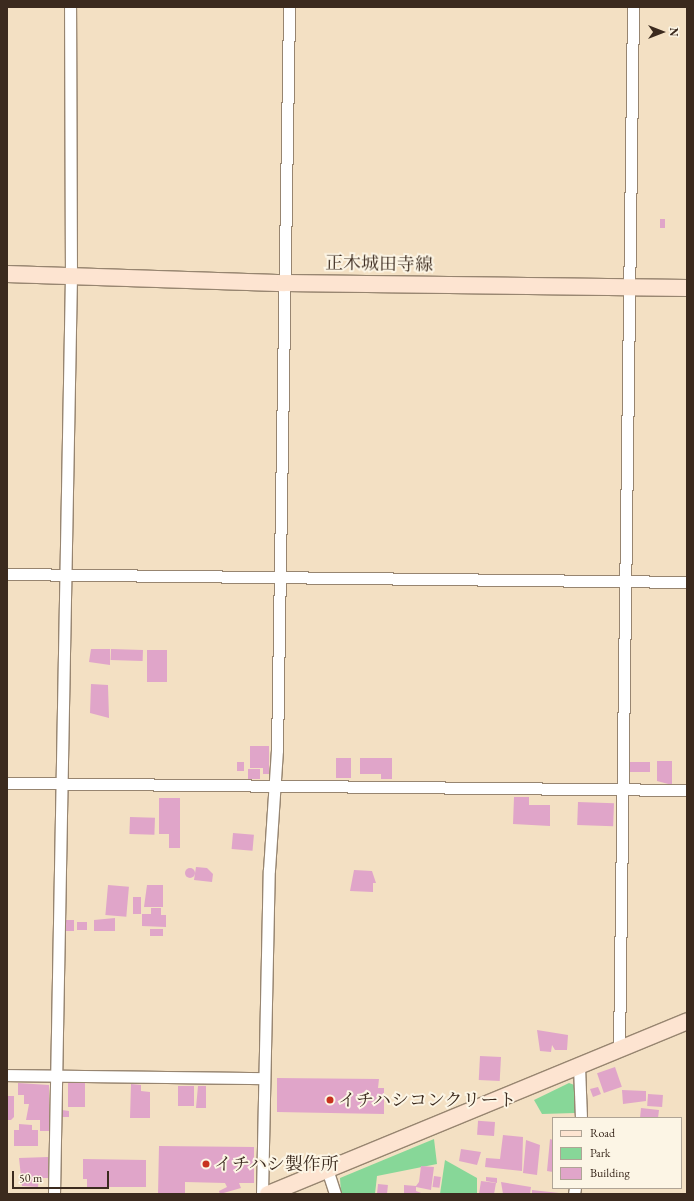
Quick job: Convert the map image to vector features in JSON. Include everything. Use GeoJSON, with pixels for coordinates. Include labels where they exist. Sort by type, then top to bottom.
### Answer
{"type":"FeatureCollection","features":[{"type":"Feature","properties":{"kind":"street"},"geometry":{"type":"LineString","coordinates":[[54,1194],[57,1075],[63,576],[71,278],[70,7]]}},
{"type":"Feature","properties":{"kind":"street"},"geometry":{"type":"LineString","coordinates":[[262,1194],[269,870],[276,784],[281,578],[289,7]]}},
{"type":"Feature","properties":{"kind":"street"},"geometry":{"type":"LineString","coordinates":[[619,1049],[628,287],[633,7]]}},
{"type":"Feature","properties":{"kind":"street","name":"正木城田寺線"},"geometry":{"type":"LineString","coordinates":[[7,274],[71,278],[285,283],[687,288]]}},
{"type":"Feature","properties":{"kind":"street"},"geometry":{"type":"LineString","coordinates":[[7,574],[63,576],[687,582]]}},
{"type":"Feature","properties":{"kind":"street"},"geometry":{"type":"LineString","coordinates":[[7,783],[276,784],[622,791],[687,790]]}},
{"type":"Feature","properties":{"kind":"street"},"geometry":{"type":"LineString","coordinates":[[268,1194],[687,1021]]}},
{"type":"Feature","properties":{"kind":"street"},"geometry":{"type":"LineString","coordinates":[[579,1066],[582,1117]]}},
{"type":"Feature","properties":{"kind":"street"},"geometry":{"type":"LineString","coordinates":[[7,1075],[264,1078]]}},
{"type":"Feature","properties":{"kind":"street"},"geometry":{"type":"LineString","coordinates":[[327,1169],[335,1194]]}},
{"type":"Feature","properties":{"kind":"green space"},"geometry":{"type":"Polygon","coordinates":[[[569,1083],[577,1086],[575,1113],[542,1114],[534,1100],[569,1083]]]}},
{"type":"Feature","properties":{"kind":"green space"},"geometry":{"type":"Polygon","coordinates":[[[434,1139],[437,1164],[377,1176],[375,1194],[341,1194],[340,1178],[434,1139]]]}},
{"type":"Feature","properties":{"kind":"green space"},"geometry":{"type":"Polygon","coordinates":[[[445,1160],[477,1178],[477,1194],[440,1194],[445,1160]]]}},
{"type":"Feature","properties":{"kind":"building"},"geometry":{"type":"Polygon","coordinates":[[[660,219],[665,219],[665,228],[660,228],[660,219]]]}},
{"type":"Feature","properties":{"kind":"building"},"geometry":{"type":"Polygon","coordinates":[[[91,649],[110,649],[110,665],[89,662],[91,649]]]}},
{"type":"Feature","properties":{"kind":"building"},"geometry":{"type":"Polygon","coordinates":[[[111,649],[143,650],[143,661],[111,660],[111,649]]]}},
{"type":"Feature","properties":{"kind":"building"},"geometry":{"type":"Polygon","coordinates":[[[147,650],[167,650],[167,682],[147,682],[147,650]]]}},
{"type":"Feature","properties":{"kind":"building"},"geometry":{"type":"Polygon","coordinates":[[[91,684],[108,685],[109,718],[90,713],[91,684]]]}},
{"type":"Feature","properties":{"kind":"building"},"geometry":{"type":"Polygon","coordinates":[[[250,746],[269,746],[269,774],[263,774],[263,768],[250,768],[250,746]]]}},
{"type":"Feature","properties":{"kind":"building"},"geometry":{"type":"Polygon","coordinates":[[[336,758],[351,758],[351,778],[336,778],[336,758]]]}},
{"type":"Feature","properties":{"kind":"building"},"geometry":{"type":"Polygon","coordinates":[[[360,758],[392,758],[392,779],[381,779],[381,774],[360,774],[360,758]]]}},
{"type":"Feature","properties":{"kind":"building"},"geometry":{"type":"Polygon","coordinates":[[[657,761],[672,761],[672,785],[657,781],[657,761]]]}},
{"type":"Feature","properties":{"kind":"building"},"geometry":{"type":"Polygon","coordinates":[[[237,762],[244,762],[244,771],[237,771],[237,762]]]}},
{"type":"Feature","properties":{"kind":"building"},"geometry":{"type":"Polygon","coordinates":[[[629,762],[650,762],[650,772],[629,772],[629,762]]]}},
{"type":"Feature","properties":{"kind":"building"},"geometry":{"type":"Polygon","coordinates":[[[248,769],[260,769],[260,779],[248,779],[248,769]]]}},
{"type":"Feature","properties":{"kind":"building"},"geometry":{"type":"Polygon","coordinates":[[[514,797],[529,797],[529,805],[550,805],[550,826],[513,824],[514,797]]]}},
{"type":"Feature","properties":{"kind":"building"},"geometry":{"type":"Polygon","coordinates":[[[159,798],[180,798],[180,848],[169,848],[169,834],[159,834],[159,798]]]}},
{"type":"Feature","properties":{"kind":"building"},"geometry":{"type":"Polygon","coordinates":[[[578,802],[614,803],[613,826],[577,825],[578,802]]]}},
{"type":"Feature","properties":{"kind":"building"},"geometry":{"type":"Polygon","coordinates":[[[130,817],[155,818],[154,835],[129,834],[130,817]]]}},
{"type":"Feature","properties":{"kind":"building"},"geometry":{"type":"Polygon","coordinates":[[[233,833],[254,835],[253,851],[232,849],[233,833]]]}},
{"type":"Feature","properties":{"kind":"building"},"geometry":{"type":"Polygon","coordinates":[[[196,867],[207,868],[213,874],[212,882],[194,880],[196,867]]]}},
{"type":"Feature","properties":{"kind":"building"},"geometry":{"type":"Polygon","coordinates":[[[188,868],[192,868],[195,873],[192,878],[188,878],[185,875],[185,871],[188,868]]]}},
{"type":"Feature","properties":{"kind":"building"},"geometry":{"type":"Polygon","coordinates":[[[354,870],[372,871],[376,883],[373,883],[373,892],[350,891],[354,870]]]}},
{"type":"Feature","properties":{"kind":"building"},"geometry":{"type":"Polygon","coordinates":[[[108,885],[129,887],[126,917],[105,915],[108,885]]]}},
{"type":"Feature","properties":{"kind":"building"},"geometry":{"type":"Polygon","coordinates":[[[147,885],[163,885],[163,907],[144,907],[147,885]]]}},
{"type":"Feature","properties":{"kind":"building"},"geometry":{"type":"Polygon","coordinates":[[[133,897],[141,897],[141,914],[133,914],[133,897]]]}},
{"type":"Feature","properties":{"kind":"building"},"geometry":{"type":"Polygon","coordinates":[[[151,908],[161,908],[161,915],[166,915],[166,927],[142,926],[142,914],[151,914],[151,908]]]}},
{"type":"Feature","properties":{"kind":"building"},"geometry":{"type":"Polygon","coordinates":[[[115,918],[115,931],[94,931],[94,920],[115,918]]]}},
{"type":"Feature","properties":{"kind":"building"},"geometry":{"type":"Polygon","coordinates":[[[64,920],[74,920],[74,931],[64,931],[64,920]]]}},
{"type":"Feature","properties":{"kind":"building"},"geometry":{"type":"Polygon","coordinates":[[[77,922],[87,922],[87,930],[77,930],[77,922]]]}},
{"type":"Feature","properties":{"kind":"building"},"geometry":{"type":"Polygon","coordinates":[[[150,929],[163,929],[163,936],[150,936],[150,929]]]}},
{"type":"Feature","properties":{"kind":"building"},"geometry":{"type":"Polygon","coordinates":[[[537,1030],[568,1035],[567,1050],[555,1050],[552,1045],[551,1052],[540,1051],[537,1030]]]}},
{"type":"Feature","properties":{"kind":"building"},"geometry":{"type":"Polygon","coordinates":[[[480,1056],[501,1057],[500,1081],[479,1080],[480,1056]]]}},
{"type":"Feature","properties":{"kind":"building"},"geometry":{"type":"Polygon","coordinates":[[[615,1067],[622,1087],[604,1093],[597,1073],[615,1067]]]}},
{"type":"Feature","properties":{"kind":"building","name":"イチハシコンクリート"},"geometry":{"type":"Polygon","coordinates":[[[277,1078],[379,1079],[378,1088],[384,1088],[384,1114],[277,1112],[277,1078]]]}},
{"type":"Feature","properties":{"kind":"building"},"geometry":{"type":"Polygon","coordinates":[[[18,1083],[49,1085],[49,1131],[40,1131],[40,1120],[26,1120],[29,1104],[24,1104],[24,1095],[18,1095],[18,1083]]]}},
{"type":"Feature","properties":{"kind":"building"},"geometry":{"type":"Polygon","coordinates":[[[68,1083],[85,1083],[85,1107],[68,1107],[68,1083]]]}},
{"type":"Feature","properties":{"kind":"building"},"geometry":{"type":"Polygon","coordinates":[[[131,1084],[141,1085],[141,1091],[150,1092],[150,1118],[130,1118],[131,1084]]]}},
{"type":"Feature","properties":{"kind":"building"},"geometry":{"type":"Polygon","coordinates":[[[178,1086],[194,1086],[194,1106],[178,1106],[178,1086]]]}},
{"type":"Feature","properties":{"kind":"building"},"geometry":{"type":"Polygon","coordinates":[[[198,1086],[206,1086],[206,1108],[196,1108],[198,1086]]]}},
{"type":"Feature","properties":{"kind":"building"},"geometry":{"type":"Polygon","coordinates":[[[598,1087],[601,1094],[593,1097],[590,1089],[598,1087]]]}},
{"type":"Feature","properties":{"kind":"building"},"geometry":{"type":"Polygon","coordinates":[[[622,1090],[646,1091],[646,1101],[623,1104],[622,1090]]]}},
{"type":"Feature","properties":{"kind":"building"},"geometry":{"type":"Polygon","coordinates":[[[648,1094],[663,1095],[662,1107],[647,1106],[648,1094]]]}},
{"type":"Feature","properties":{"kind":"building"},"geometry":{"type":"Polygon","coordinates":[[[7,1096],[14,1096],[14,1117],[11,1120],[7,1120],[7,1096]]]}},
{"type":"Feature","properties":{"kind":"building"},"geometry":{"type":"Polygon","coordinates":[[[641,1108],[659,1110],[658,1117],[640,1117],[641,1108]]]}},
{"type":"Feature","properties":{"kind":"building"},"geometry":{"type":"Polygon","coordinates":[[[62,1110],[69,1111],[69,1117],[62,1117],[62,1110]]]}},
{"type":"Feature","properties":{"kind":"building"},"geometry":{"type":"Polygon","coordinates":[[[478,1121],[495,1122],[494,1136],[477,1135],[478,1121]]]}},
{"type":"Feature","properties":{"kind":"building"},"geometry":{"type":"Polygon","coordinates":[[[19,1124],[32,1125],[32,1130],[38,1130],[38,1146],[14,1146],[14,1130],[19,1130],[19,1124]]]}},
{"type":"Feature","properties":{"kind":"building"},"geometry":{"type":"Polygon","coordinates":[[[503,1135],[523,1137],[522,1171],[485,1167],[486,1158],[500,1159],[503,1135]]]}},
{"type":"Feature","properties":{"kind":"building"},"geometry":{"type":"Polygon","coordinates":[[[550,1139],[552,1140],[552,1172],[547,1171],[550,1139]]]}},
{"type":"Feature","properties":{"kind":"building"},"geometry":{"type":"Polygon","coordinates":[[[526,1140],[540,1145],[537,1175],[523,1173],[526,1140]]]}},
{"type":"Feature","properties":{"kind":"building","name":"イチハシ製作所"},"geometry":{"type":"Polygon","coordinates":[[[159,1146],[254,1147],[254,1183],[239,1183],[241,1188],[220,1194],[219,1191],[227,1187],[225,1183],[185,1182],[185,1194],[158,1194],[159,1146]]]}},
{"type":"Feature","properties":{"kind":"building"},"geometry":{"type":"Polygon","coordinates":[[[461,1149],[481,1152],[477,1165],[459,1161],[461,1149]]]}},
{"type":"Feature","properties":{"kind":"building"},"geometry":{"type":"Polygon","coordinates":[[[48,1157],[48,1178],[39,1178],[38,1187],[22,1186],[19,1158],[48,1157]]]}},
{"type":"Feature","properties":{"kind":"building"},"geometry":{"type":"Polygon","coordinates":[[[83,1159],[146,1160],[146,1187],[87,1187],[87,1179],[83,1179],[83,1159]]]}},
{"type":"Feature","properties":{"kind":"building"},"geometry":{"type":"Polygon","coordinates":[[[421,1166],[434,1167],[431,1190],[416,1187],[416,1191],[424,1194],[404,1194],[404,1185],[416,1186],[419,1182],[421,1166]]]}},
{"type":"Feature","properties":{"kind":"building"},"geometry":{"type":"Polygon","coordinates":[[[434,1176],[441,1177],[439,1188],[432,1187],[434,1176]]]}},
{"type":"Feature","properties":{"kind":"building"},"geometry":{"type":"Polygon","coordinates":[[[486,1177],[497,1178],[497,1183],[486,1181],[486,1177]]]}},
{"type":"Feature","properties":{"kind":"building"},"geometry":{"type":"Polygon","coordinates":[[[481,1181],[496,1183],[494,1194],[479,1194],[481,1181]]]}},
{"type":"Feature","properties":{"kind":"building"},"geometry":{"type":"Polygon","coordinates":[[[501,1182],[531,1187],[530,1194],[503,1194],[501,1182]]]}},
{"type":"Feature","properties":{"kind":"building"},"geometry":{"type":"Polygon","coordinates":[[[378,1184],[388,1185],[387,1194],[377,1194],[378,1184]]]}},
{"type":"Feature","properties":{"kind":"building"},"geometry":{"type":"Polygon","coordinates":[[[532,1190],[559,1193],[559,1194],[532,1194],[532,1190]]]}},
{"type":"Feature","properties":{"kind":"place","name":"イチハシコンクリート"},"geometry":{"type":"Point","coordinates":[330,1100]}},
{"type":"Feature","properties":{"kind":"place","name":"イチハシ製作所"},"geometry":{"type":"Point","coordinates":[206,1164]}}]}
